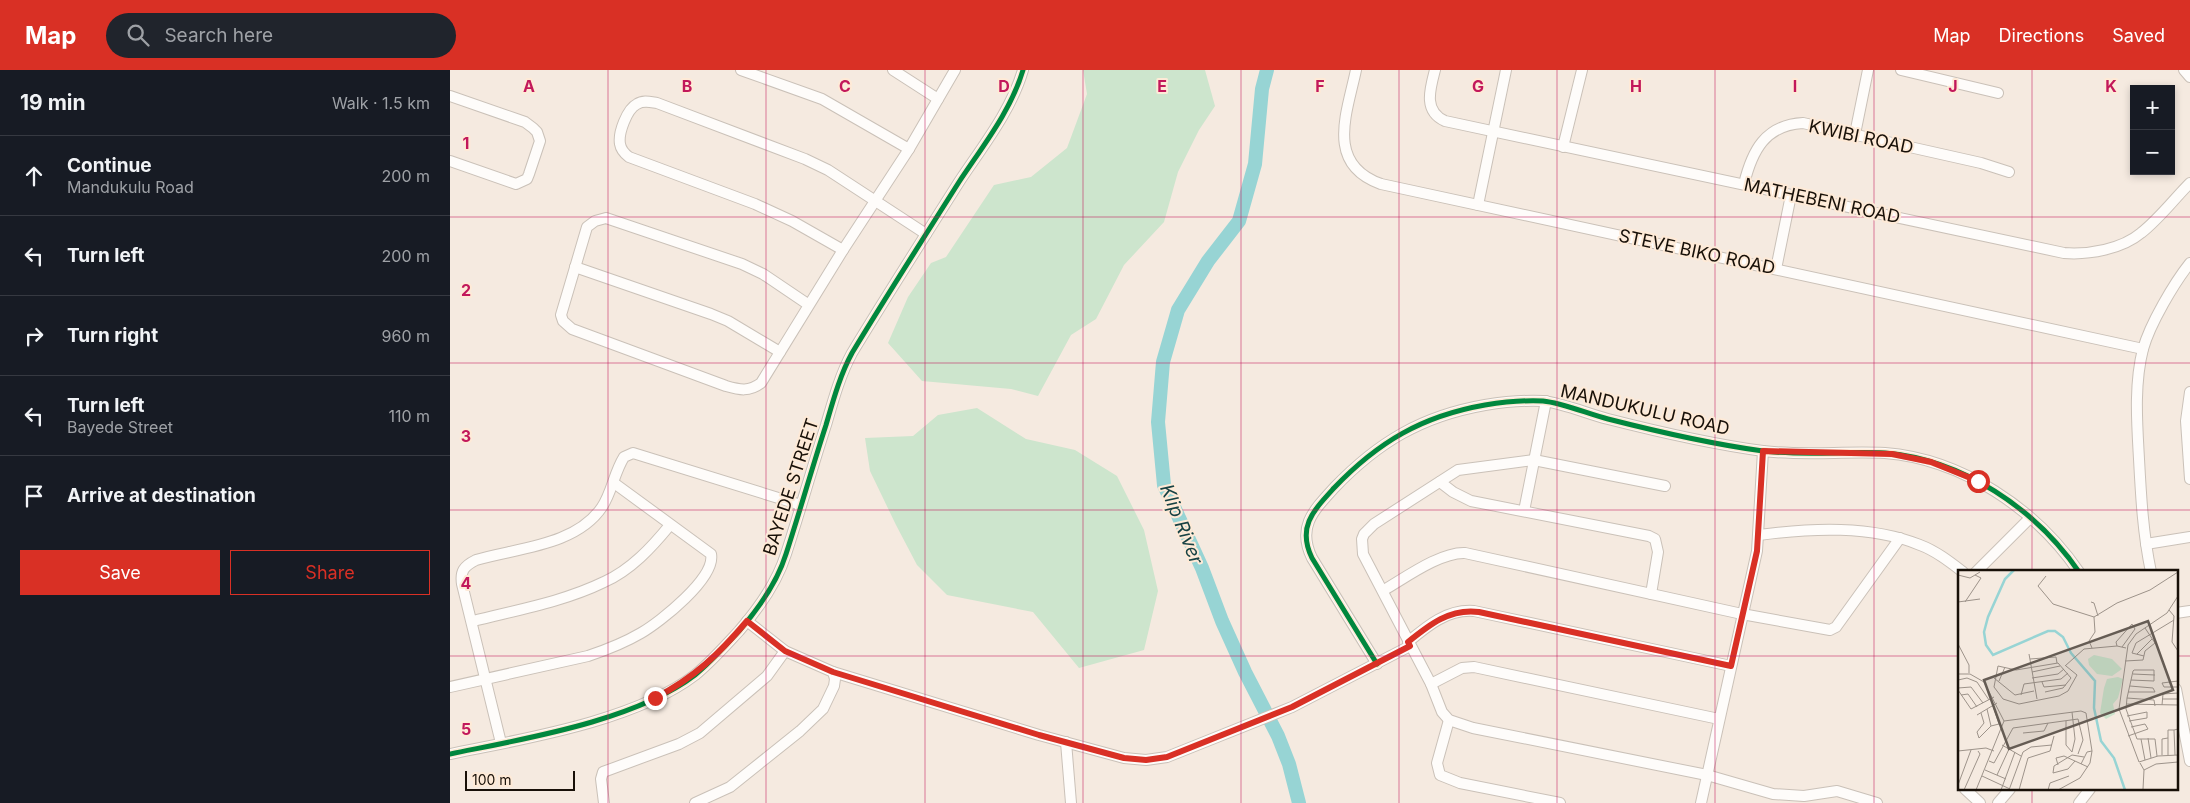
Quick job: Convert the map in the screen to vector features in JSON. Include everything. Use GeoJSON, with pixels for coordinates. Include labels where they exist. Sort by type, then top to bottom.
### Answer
{"type":"FeatureCollection","features":[{"type":"Feature","properties":{"kind":"street"},"geometry":{"type":"LineString","coordinates":[[741,70],[822,99],[909,149]]}},
{"type":"Feature","properties":{"kind":"street"},"geometry":{"type":"LineString","coordinates":[[893,70],[938,99]]}},
{"type":"Feature","properties":{"kind":"street"},"geometry":{"type":"LineString","coordinates":[[808,305],[763,274],[742,264],[611,218],[598,219],[587,227],[561,315],[563,321],[572,329],[726,386],[745,391],[753,389],[761,383],[808,305],[909,149],[955,70]]}},
{"type":"Feature","properties":{"kind":"street","name":"BAYEDE STREET"},"geometry":{"type":"LineString","coordinates":[[450,754],[501,744],[609,716],[655,698],[695,674],[723,649],[747,621],[767,595],[785,557],[846,365],[926,234],[1004,112],[1023,70]]}},
{"type":"Feature","properties":{"kind":"street","name":"STEVE BIKO ROAD"},"geometry":{"type":"LineString","coordinates":[[1356,70],[1344,139],[1347,154],[1356,169],[1369,179],[1381,184],[2143,349]]}},
{"type":"Feature","properties":{"kind":"street","name":"MATHEBENI ROAD"},"geometry":{"type":"LineString","coordinates":[[1434,70],[1430,101],[1435,113],[1445,121],[2050,250],[2086,254],[2128,241],[2141,233],[2190,183]]}},
{"type":"Feature","properties":{"kind":"street"},"geometry":{"type":"LineString","coordinates":[[1478,205],[1506,70]]}},
{"type":"Feature","properties":{"kind":"street"},"geometry":{"type":"LineString","coordinates":[[1563,147],[1582,70]]}},
{"type":"Feature","properties":{"kind":"street"},"geometry":{"type":"LineString","coordinates":[[1854,134],[1868,70]]}},
{"type":"Feature","properties":{"kind":"street"},"geometry":{"type":"LineString","coordinates":[[1901,70],[1998,93]]}},
{"type":"Feature","properties":{"kind":"street"},"geometry":{"type":"LineString","coordinates":[[2184,70],[2190,77]]}},
{"type":"Feature","properties":{"kind":"street"},"geometry":{"type":"LineString","coordinates":[[450,96],[530,125],[537,132],[540,139],[527,178],[516,184],[450,161]]}},
{"type":"Feature","properties":{"kind":"street"},"geometry":{"type":"LineString","coordinates":[[843,250],[792,221],[755,204],[629,157],[622,150],[619,143],[630,109],[637,103],[645,101],[657,103],[805,159],[828,170],[926,234]]}},
{"type":"Feature","properties":{"kind":"street","name":"KWIBI ROAD"},"geometry":{"type":"LineString","coordinates":[[1744,184],[1756,149],[1767,137],[1788,126],[1809,124],[1981,163],[2009,172]]}},
{"type":"Feature","properties":{"kind":"street"},"geometry":{"type":"LineString","coordinates":[[1776,269],[1791,195]]}},
{"type":"Feature","properties":{"kind":"street"},"geometry":{"type":"LineString","coordinates":[[2151,570],[2146,544],[2137,405],[2143,349],[2170,292],[2190,263]]}},
{"type":"Feature","properties":{"kind":"street"},"geometry":{"type":"LineString","coordinates":[[575,267],[711,314],[780,352]]}},
{"type":"Feature","properties":{"kind":"street"},"geometry":{"type":"LineString","coordinates":[[2190,392],[2186,421],[2190,479]]}},
{"type":"Feature","properties":{"kind":"street","name":"MANDUKULU ROAD"},"geometry":{"type":"LineString","coordinates":[[1377,664],[1321,576],[1306,546],[1305,534],[1308,523],[1320,503],[1368,456],[1421,424],[1454,411],[1514,401],[1546,401],[1628,424],[1763,451],[1884,453],[1926,461],[1987,486],[2030,518],[2051,538],[2077,570]]}},
{"type":"Feature","properties":{"kind":"street"},"geometry":{"type":"LineString","coordinates":[[1524,511],[1546,401]]}},
{"type":"Feature","properties":{"kind":"street"},"geometry":{"type":"LineString","coordinates":[[1701,803],[1760,535],[1763,451]]}},
{"type":"Feature","properties":{"kind":"street"},"geometry":{"type":"LineString","coordinates":[[501,744],[473,622],[462,584],[464,567],[476,560],[545,542],[574,531],[597,513],[614,483],[624,457],[629,454],[636,453],[801,505]]}},
{"type":"Feature","properties":{"kind":"street"},"geometry":{"type":"LineString","coordinates":[[1665,486],[1534,460],[1458,470],[1374,524],[1363,536],[1363,554],[1384,590],[1409,644],[1431,684],[1437,704],[1449,720],[1473,728],[1707,775],[1778,795],[1804,796],[1837,791],[1877,803]]}},
{"type":"Feature","properties":{"kind":"street"},"geometry":{"type":"LineString","coordinates":[[1440,482],[1453,492],[1471,501],[1649,536],[1655,539],[1658,552],[1651,594]]}},
{"type":"Feature","properties":{"kind":"street"},"geometry":{"type":"LineString","coordinates":[[450,687],[588,656],[640,634],[682,602],[702,578],[711,558],[709,552],[614,483]]}},
{"type":"Feature","properties":{"kind":"street"},"geometry":{"type":"LineString","coordinates":[[1978,570],[2030,518]]}},
{"type":"Feature","properties":{"kind":"street"},"geometry":{"type":"LineString","coordinates":[[473,622],[575,594],[606,582],[632,565],[655,544],[670,525]]}},
{"type":"Feature","properties":{"kind":"street"},"geometry":{"type":"LineString","coordinates":[[1760,535],[1785,532],[1842,531],[1900,538],[1933,551],[1960,570]]}},
{"type":"Feature","properties":{"kind":"street"},"geometry":{"type":"LineString","coordinates":[[2146,544],[2190,536]]}},
{"type":"Feature","properties":{"kind":"street"},"geometry":{"type":"LineString","coordinates":[[1384,590],[1440,559],[1457,553],[1742,614],[1833,629],[1900,538]]}},
{"type":"Feature","properties":{"kind":"street"},"geometry":{"type":"LineString","coordinates":[[747,621],[785,651],[833,672],[1066,742],[1124,758],[1146,760],[1167,757],[1292,707],[1377,664],[1409,644],[1443,617],[1469,611],[1731,666]]}},
{"type":"Feature","properties":{"kind":"street"},"geometry":{"type":"LineString","coordinates":[[604,803],[601,779],[603,772],[679,744],[700,732],[767,676],[785,651]]}},
{"type":"Feature","properties":{"kind":"street"},"geometry":{"type":"LineString","coordinates":[[1431,684],[1462,668],[1474,667],[1719,719]]}},
{"type":"Feature","properties":{"kind":"street"},"geometry":{"type":"LineString","coordinates":[[695,803],[730,787],[800,731],[823,709],[835,682],[833,672]]}},
{"type":"Feature","properties":{"kind":"street"},"geometry":{"type":"LineString","coordinates":[[2178,699],[2190,761]]}},
{"type":"Feature","properties":{"kind":"street"},"geometry":{"type":"LineString","coordinates":[[1449,720],[1437,763],[1440,775],[1460,783],[1534,800],[1560,803]]}},
{"type":"Feature","properties":{"kind":"street"},"geometry":{"type":"LineString","coordinates":[[1066,742],[1071,803]]}},
{"type":"Feature","properties":{"kind":"street"},"geometry":{"type":"LineString","coordinates":[[1966,790],[1980,803]]}},
{"type":"Feature","properties":{"kind":"street"},"geometry":{"type":"LineString","coordinates":[[1998,803],[2009,790]]}},
{"type":"Feature","properties":{"kind":"street"},"geometry":{"type":"LineString","coordinates":[[2079,803],[2089,790]]}},
{"type":"Feature","properties":{"kind":"street"},"geometry":{"type":"LineString","coordinates":[[1823,803],[1837,791]]}},
{"type":"Feature","properties":{"kind":"green space"},"geometry":{"type":"Polygon","coordinates":[[[1083,70],[1205,70],[1215,106],[1199,130],[1178,172],[1164,222],[1124,265],[1096,319],[1071,335],[1038,396],[1011,389],[922,381],[888,343],[908,297],[931,263],[946,257],[994,185],[1031,177],[1067,148],[1087,94],[1083,70]]]}},
{"type":"Feature","properties":{"kind":"green space"},"geometry":{"type":"Polygon","coordinates":[[[977,408],[1026,439],[1075,450],[1117,476],[1144,530],[1158,591],[1144,650],[1079,668],[1033,612],[947,595],[917,565],[870,471],[865,438],[913,436],[938,415],[977,408]]]}},
{"type":"Feature","properties":{"kind":"waterway","name":"Klip River"},"geometry":{"type":"LineString","coordinates":[[1267,70],[1262,89],[1255,164],[1239,221],[1208,261],[1178,310],[1163,362],[1158,422],[1164,485],[1202,568],[1222,621],[1245,672],[1278,736],[1289,764],[1299,803]]}},
{"type":"Feature","properties":{"kind":"cycle path"},"geometry":{"type":"LineString","coordinates":[[450,754],[544,735],[642,705],[670,691],[695,675],[739,631],[767,595],[778,575],[834,397],[852,353],[1004,114],[1023,70]]}},
{"type":"Feature","properties":{"kind":"cycle path"},"geometry":{"type":"LineString","coordinates":[[1377,664],[1312,558],[1306,537],[1310,520],[1314,512],[1334,488],[1367,457],[1402,433],[1441,416],[1499,403],[1551,402],[1608,419],[1666,433],[1763,451],[1793,453],[1885,453],[1914,457],[1942,465],[1995,491],[2019,508],[2061,549],[2077,570]]}},
{"type":"Feature","properties":{"kind":"route"},"geometry":{"type":"LineString","coordinates":[[655,698],[695,674],[723,649],[747,621],[785,651],[833,672],[1039,735],[1124,758],[1146,760],[1167,757],[1292,707],[1410,646],[1408,642],[1431,624],[1453,613],[1479,612],[1731,666],[1760,535],[1763,451],[1892,454],[1931,462],[1978,481]]}}]}
